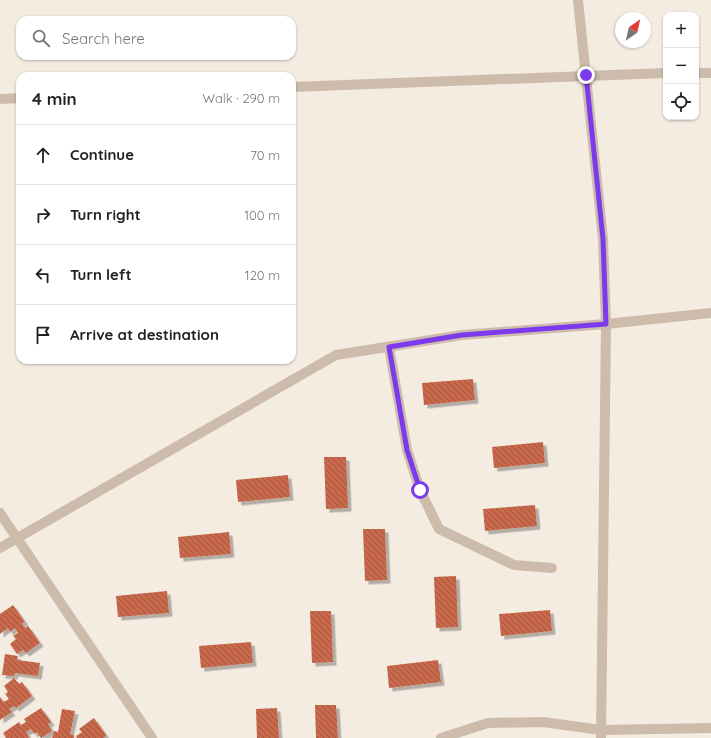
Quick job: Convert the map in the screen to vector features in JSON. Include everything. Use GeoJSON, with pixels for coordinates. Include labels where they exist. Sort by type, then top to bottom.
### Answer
{"type":"FeatureCollection","features":[{"type":"Feature","properties":{"kind":"street"},"geometry":{"type":"LineString","coordinates":[[578,0],[603,239],[606,324],[601,734]]}},
{"type":"Feature","properties":{"kind":"street"},"geometry":{"type":"LineString","coordinates":[[699,73],[711,72]]}},
{"type":"Feature","properties":{"kind":"street"},"geometry":{"type":"LineString","coordinates":[[296,87],[586,75],[663,74]]}},
{"type":"Feature","properties":{"kind":"street"},"geometry":{"type":"LineString","coordinates":[[0,99],[16,98]]}},
{"type":"Feature","properties":{"kind":"street"},"geometry":{"type":"LineString","coordinates":[[0,548],[336,355],[462,335],[606,324],[711,313]]}},
{"type":"Feature","properties":{"kind":"street"},"geometry":{"type":"LineString","coordinates":[[389,347],[407,450],[420,490],[439,529],[514,565],[552,568]]}},
{"type":"Feature","properties":{"kind":"street"},"geometry":{"type":"LineString","coordinates":[[0,514],[152,738]]}},
{"type":"Feature","properties":{"kind":"street"},"geometry":{"type":"LineString","coordinates":[[441,738],[488,724],[543,722],[601,734],[711,728]]}},
{"type":"Feature","properties":{"kind":"building"},"geometry":{"type":"Polygon","coordinates":[[[473,379],[475,400],[424,405],[422,383],[473,379]]]}},
{"type":"Feature","properties":{"kind":"building"},"geometry":{"type":"Polygon","coordinates":[[[543,442],[545,463],[494,468],[492,447],[543,442]]]}},
{"type":"Feature","properties":{"kind":"building"},"geometry":{"type":"Polygon","coordinates":[[[324,457],[346,457],[348,508],[326,509],[324,457]]]}},
{"type":"Feature","properties":{"kind":"building"},"geometry":{"type":"Polygon","coordinates":[[[288,475],[290,497],[238,502],[236,480],[288,475]]]}},
{"type":"Feature","properties":{"kind":"building"},"geometry":{"type":"Polygon","coordinates":[[[535,505],[537,526],[485,531],[483,509],[535,505]]]}},
{"type":"Feature","properties":{"kind":"building"},"geometry":{"type":"Polygon","coordinates":[[[363,529],[385,529],[387,580],[365,581],[363,529]]]}},
{"type":"Feature","properties":{"kind":"building"},"geometry":{"type":"Polygon","coordinates":[[[229,532],[231,554],[180,558],[178,537],[229,532]]]}},
{"type":"Feature","properties":{"kind":"building"},"geometry":{"type":"Polygon","coordinates":[[[456,576],[458,627],[436,628],[434,577],[456,576]]]}},
{"type":"Feature","properties":{"kind":"building"},"geometry":{"type":"Polygon","coordinates":[[[167,591],[169,613],[118,617],[116,596],[167,591]]]}},
{"type":"Feature","properties":{"kind":"building"},"geometry":{"type":"Polygon","coordinates":[[[13,605],[25,622],[22,623],[25,628],[28,626],[40,643],[26,653],[23,650],[17,654],[10,644],[16,639],[13,636],[18,633],[15,628],[10,632],[8,628],[0,634],[0,614],[13,605]]]}},
{"type":"Feature","properties":{"kind":"building"},"geometry":{"type":"Polygon","coordinates":[[[550,610],[552,631],[501,636],[499,614],[550,610]]]}},
{"type":"Feature","properties":{"kind":"building"},"geometry":{"type":"Polygon","coordinates":[[[310,611],[331,611],[333,662],[312,663],[310,611]]]}},
{"type":"Feature","properties":{"kind":"building"},"geometry":{"type":"Polygon","coordinates":[[[251,642],[253,663],[201,668],[199,646],[251,642]]]}},
{"type":"Feature","properties":{"kind":"building"},"geometry":{"type":"Polygon","coordinates":[[[5,654],[18,656],[17,660],[40,663],[38,676],[15,673],[14,676],[2,675],[5,654]]]}},
{"type":"Feature","properties":{"kind":"building"},"geometry":{"type":"Polygon","coordinates":[[[438,660],[441,682],[389,688],[387,666],[438,660]]]}},
{"type":"Feature","properties":{"kind":"building"},"geometry":{"type":"Polygon","coordinates":[[[14,678],[19,684],[22,682],[32,696],[16,708],[14,706],[9,709],[12,712],[0,720],[0,697],[4,702],[9,699],[5,694],[8,692],[4,686],[14,678]]]}},
{"type":"Feature","properties":{"kind":"building"},"geometry":{"type":"Polygon","coordinates":[[[315,705],[336,705],[338,738],[316,738],[315,705]]]}},
{"type":"Feature","properties":{"kind":"building"},"geometry":{"type":"Polygon","coordinates":[[[41,708],[51,722],[48,724],[52,731],[41,738],[37,732],[34,734],[31,729],[26,732],[29,737],[28,738],[6,738],[3,733],[19,722],[21,725],[26,722],[24,719],[41,708]]]}},
{"type":"Feature","properties":{"kind":"building"},"geometry":{"type":"Polygon","coordinates":[[[277,708],[279,738],[257,738],[256,709],[277,708]]]}},
{"type":"Feature","properties":{"kind":"building"},"geometry":{"type":"Polygon","coordinates":[[[62,709],[75,711],[70,734],[74,735],[74,738],[52,738],[54,731],[58,732],[62,709]]]}},
{"type":"Feature","properties":{"kind":"building"},"geometry":{"type":"Polygon","coordinates":[[[94,718],[106,735],[104,738],[77,738],[76,736],[82,732],[79,729],[94,718]]]}},
{"type":"Feature","properties":{"kind":"route"},"geometry":{"type":"LineString","coordinates":[[420,490],[407,450],[389,347],[462,335],[606,324],[603,239],[586,75]]}}]}
